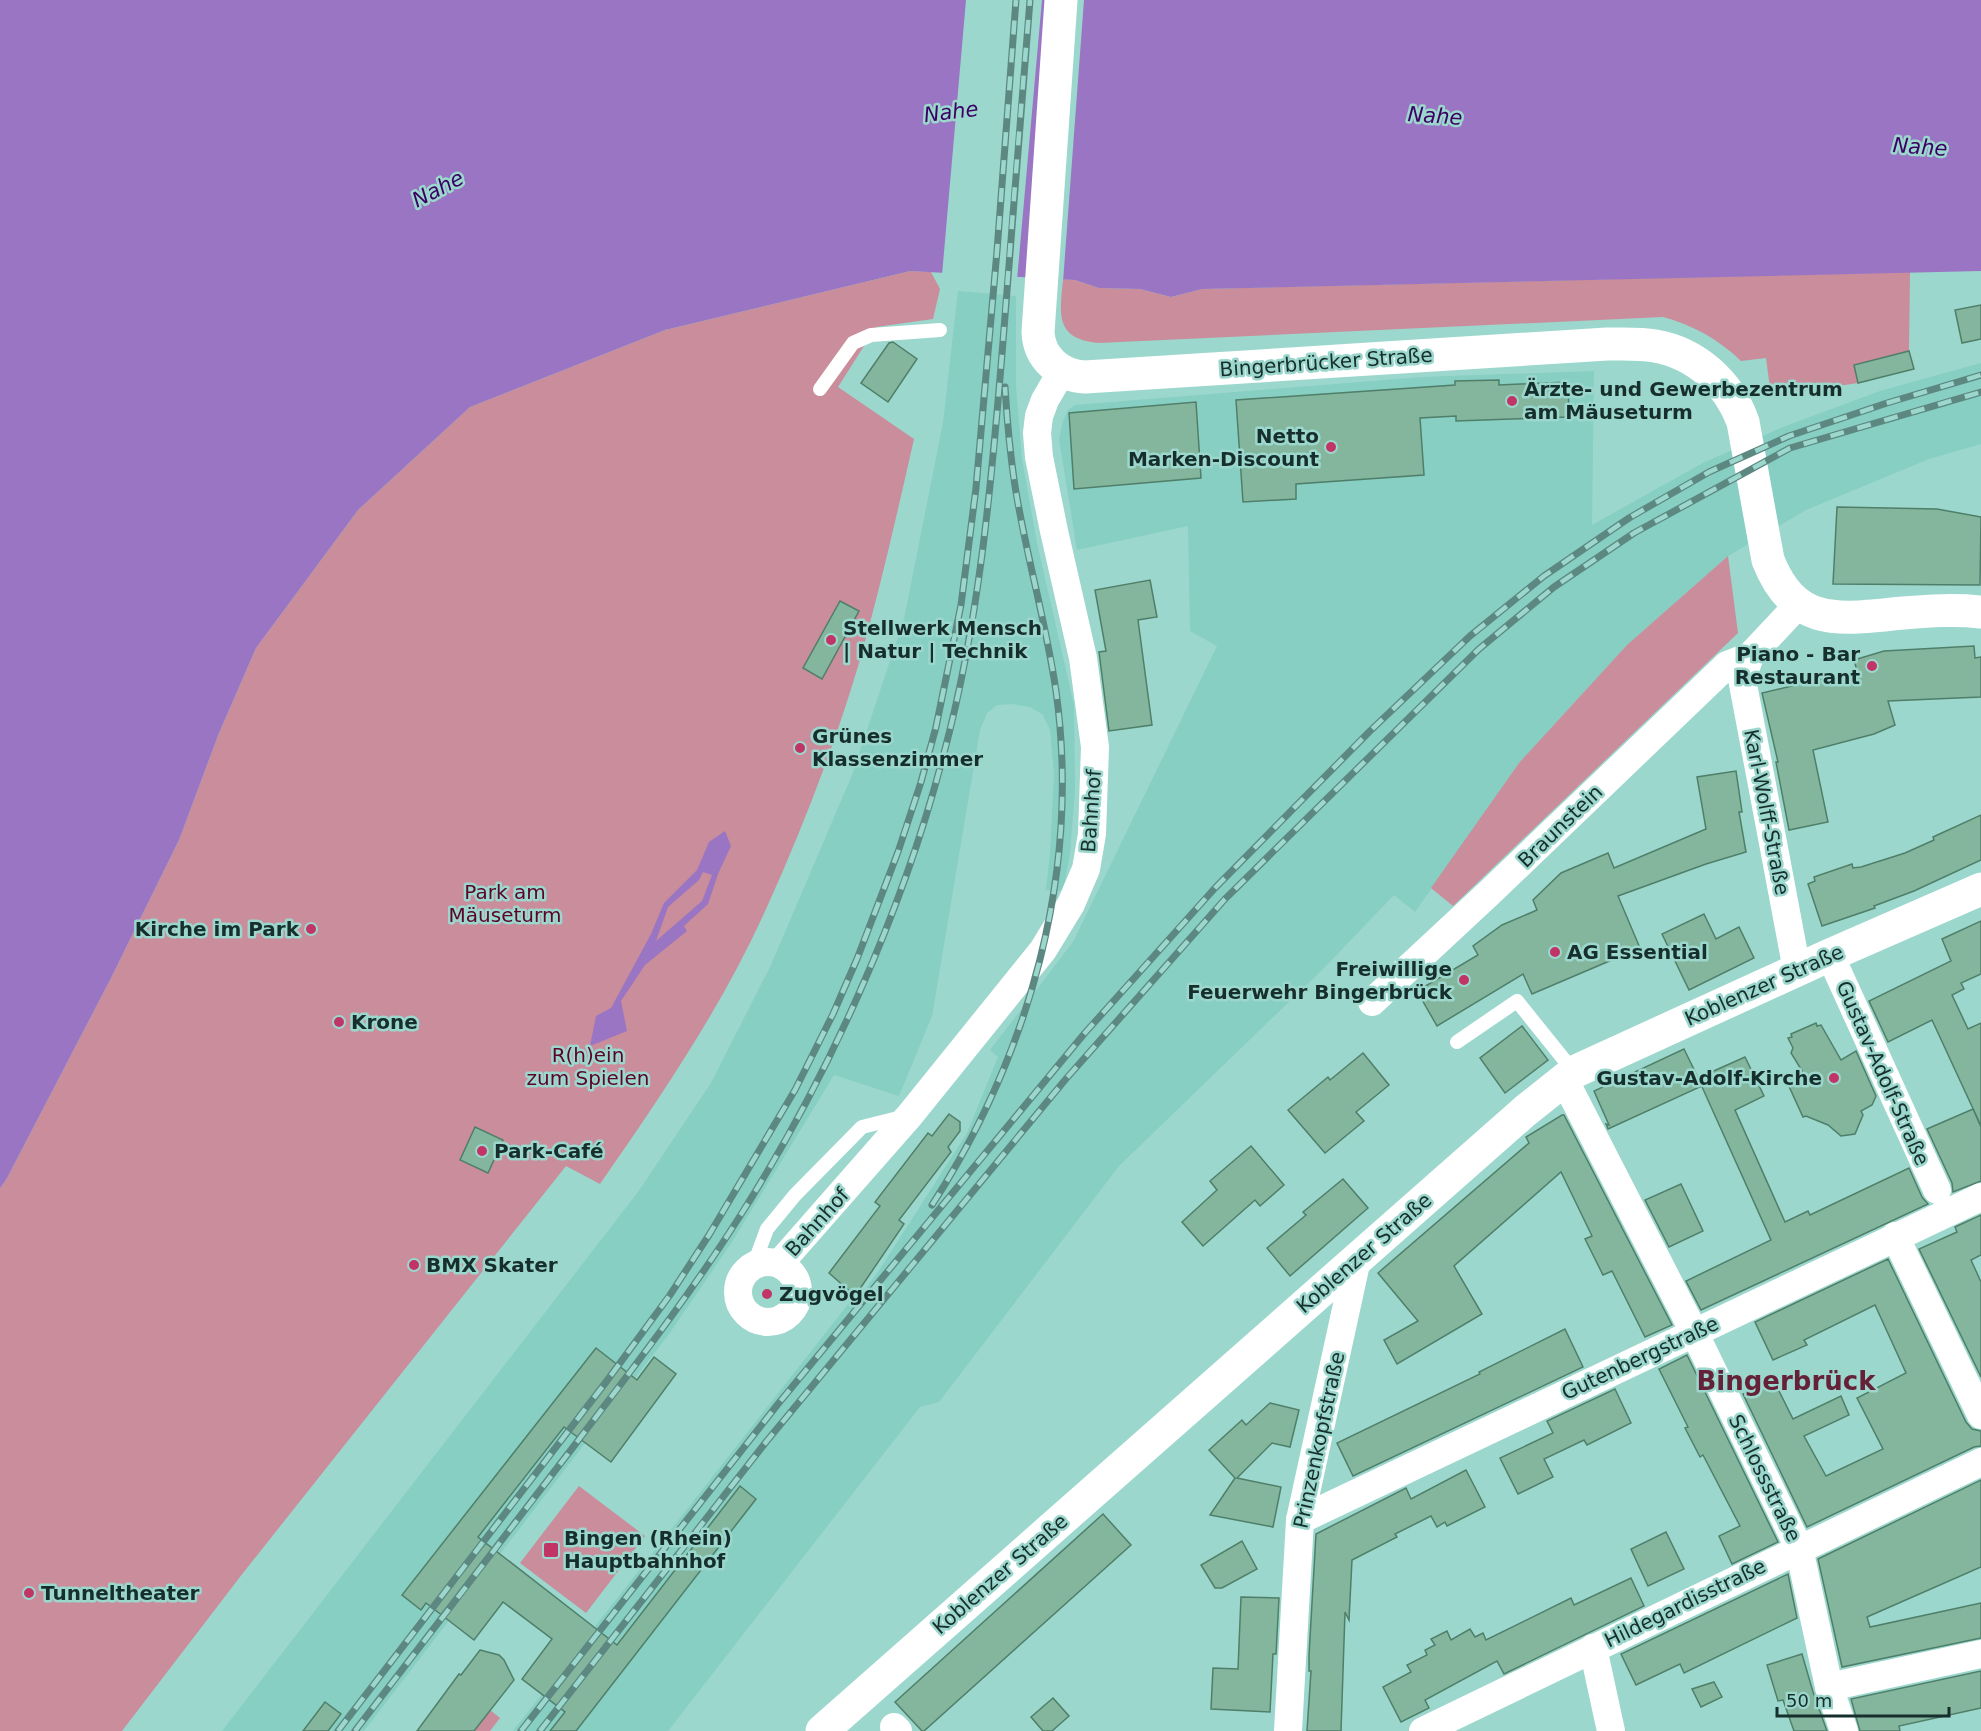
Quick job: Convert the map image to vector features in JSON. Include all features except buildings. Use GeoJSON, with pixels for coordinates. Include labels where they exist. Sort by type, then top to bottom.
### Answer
{"type":"FeatureCollection","features":[{"type":"Feature","properties":{"kind":"main road"},"geometry":{"type":"LineString","coordinates":[[1061,0],[1038,332],[1040,346],[1047,359],[1062,371]]}},
{"type":"Feature","properties":{"kind":"main road","name":"Bingerbrücker Straße"},"geometry":{"type":"LineString","coordinates":[[1062,371],[1071,376],[1085,377],[1595,345],[1637,344],[1671,350],[1700,364],[1723,385],[1735,404],[1743,422],[1768,560],[1774,576],[1785,592],[1799,604]]}},
{"type":"Feature","properties":{"kind":"main road"},"geometry":{"type":"LineString","coordinates":[[1799,604],[1828,617],[1845,619],[1937,611],[1981,612]]}},
{"type":"Feature","properties":{"kind":"main road","name":"Koblenzer Straße"},"geometry":{"type":"LineString","coordinates":[[822,1731],[1569,1075],[1830,955],[1981,889]]}},
{"type":"Feature","properties":{"kind":"street","name":"Bahnhof"},"geometry":{"type":"LineString","coordinates":[[767,1264],[910,1115],[1043,950],[1071,904],[1086,870],[1092,834],[1095,747],[1083,658],[1054,531],[1039,457],[1037,433],[1039,416],[1045,400],[1062,371]]}},
{"type":"Feature","properties":{"kind":"street"},"geometry":{"type":"LineString","coordinates":[[1750,656],[1799,604]]}},
{"type":"Feature","properties":{"kind":"street","name":"Karl-Wolff-Straße"},"geometry":{"type":"LineString","coordinates":[[1750,656],[1742,679],[1797,970]]}},
{"type":"Feature","properties":{"kind":"street","name":"Braunstein"},"geometry":{"type":"LineString","coordinates":[[1372,1002],[1727,665],[1750,656]]}},
{"type":"Feature","properties":{"kind":"street","name":"Gustav-Adolf-Straße"},"geometry":{"type":"LineString","coordinates":[[1830,955],[1936,1190]]}},
{"type":"Feature","properties":{"kind":"street","name":"Schlossstraße"},"geometry":{"type":"LineString","coordinates":[[1569,1075],[1799,1548],[1830,1687],[1844,1731]]}},
{"type":"Feature","properties":{"kind":"street","name":"Gutenbergstraße"},"geometry":{"type":"LineString","coordinates":[[1300,1520],[1981,1197]]}},
{"type":"Feature","properties":{"kind":"street"},"geometry":{"type":"LineString","coordinates":[[1895,1236],[1981,1415]]}},
{"type":"Feature","properties":{"kind":"street","name":"Prinzenkopfstraße"},"geometry":{"type":"LineString","coordinates":[[1288,1731],[1300,1520],[1357,1259]]}},
{"type":"Feature","properties":{"kind":"street","name":"Hildegardisstraße"},"geometry":{"type":"LineString","coordinates":[[1423,1731],[1981,1462]]}},
{"type":"Feature","properties":{"kind":"street"},"geometry":{"type":"LineString","coordinates":[[1593,1648],[1611,1731]]}},
{"type":"Feature","properties":{"kind":"street"},"geometry":{"type":"LineString","coordinates":[[1830,1687],[1981,1654]]}},
{"type":"Feature","properties":{"kind":"lane"},"geometry":{"type":"LineString","coordinates":[[820,389],[853,342],[871,335],[940,330]]}},
{"type":"Feature","properties":{"kind":"lane"},"geometry":{"type":"LineString","coordinates":[[1457,1042],[1517,1001],[1569,1075]]}},
{"type":"Feature","properties":{"kind":"shaded area"},"geometry":{"type":"Polygon","coordinates":[[[958,291],[1016,296],[1016,387],[1022,459],[1037,543],[1074,705],[1075,790],[1070,853],[1063,891],[1046,890],[1054,775],[1050,729],[1042,714],[1030,707],[1012,704],[997,705],[987,713],[980,730],[932,1016],[899,1096],[834,1075],[732,1242],[669,1334],[364,1731],[222,1731],[638,1192],[711,1083],[771,965],[852,775],[904,619],[943,423],[958,291]]]}},
{"type":"Feature","properties":{"kind":"shaded area"},"geometry":{"type":"Polygon","coordinates":[[[1981,363],[1981,444],[1929,459],[1806,510],[1728,556],[1627,645],[1519,763],[1415,912],[1394,895],[1322,970],[1119,1166],[939,1402],[920,1407],[668,1731],[513,1731],[849,1303],[854,1305],[880,1269],[967,1133],[998,1057],[990,1050],[1073,942],[1217,646],[1190,631],[1188,526],[1077,550],[1059,439],[1068,410],[1075,405],[1422,377],[1594,371],[1592,525],[1701,464],[1783,427],[1880,391],[1981,363]]]}},
{"type":"Feature","properties":{"kind":"green space","name":"Park am Mäuseturm"},"geometry":{"type":"Polygon","coordinates":[[[910,271],[931,272],[940,289],[933,319],[876,327],[838,387],[914,439],[859,663],[828,757],[779,879],[749,945],[689,1050],[600,1184],[566,1166],[243,1573],[122,1731],[0,1731],[0,1188],[111,978],[179,840],[219,733],[256,648],[358,510],[470,407],[665,330],[910,271]]]}},
{"type":"Feature","properties":{"kind":"green space"},"geometry":{"type":"Polygon","coordinates":[[[1910,272],[1909,351],[1854,365],[1858,383],[1771,396],[1766,358],[1741,361],[1705,334],[1663,317],[1098,343],[1074,336],[1067,330],[1061,313],[1063,279],[1075,280],[1099,288],[1140,289],[1171,297],[1202,289],[1910,272]]]}},
{"type":"Feature","properties":{"kind":"green space"},"geometry":{"type":"Polygon","coordinates":[[[1728,556],[1738,633],[1453,906],[1431,888],[1519,763],[1627,645],[1728,556]]]}},
{"type":"Feature","properties":{"kind":"green space"},"geometry":{"type":"Polygon","coordinates":[[[579,1486],[645,1536],[586,1613],[520,1563],[579,1486]]]}},
{"type":"Feature","properties":{"kind":"green space"},"geometry":{"type":"Polygon","coordinates":[[[490,1710],[500,1718],[490,1731],[474,1731],[490,1710]]]}},
{"type":"Feature","properties":{"kind":"water","name":"Nahe"},"geometry":{"type":"Polygon","coordinates":[[[0,0],[1981,0],[1981,271],[1202,289],[1171,297],[1140,289],[1099,288],[1075,280],[910,271],[665,330],[470,407],[358,510],[256,648],[219,733],[179,840],[111,978],[0,1188],[0,0]]]}},
{"type":"Feature","properties":{"kind":"water"},"geometry":{"type":"Polygon","coordinates":[[[725,831],[731,846],[708,904],[684,926],[687,931],[645,965],[621,1001],[627,1031],[590,1046],[596,1016],[611,1008],[651,934],[664,903],[697,870],[709,842],[725,831]],[[703,872],[699,880],[668,907],[656,941],[702,901],[712,875],[703,872]]]}},
{"type":"Feature","properties":{"kind":"pier"},"geometry":{"type":"Polygon","coordinates":[[[966,0],[1042,0],[1017,280],[942,275],[966,0]]]}},
{"type":"Feature","properties":{"kind":"pier"},"geometry":{"type":"Polygon","coordinates":[[[1047,0],[1084,0],[1063,282],[1026,280],[1047,0]]]}},
{"type":"Feature","properties":{"kind":"railway"},"geometry":{"type":"LineString","coordinates":[[338,1731],[670,1295],[709,1235],[795,1090],[833,1014],[857,959],[898,852],[921,782],[936,727],[961,605],[976,488],[1016,0]]}},
{"type":"Feature","properties":{"kind":"railway"},"geometry":{"type":"LineString","coordinates":[[355,1731],[640,1359],[721,1245],[803,1108],[860,992],[885,933],[927,813],[944,753],[975,605],[993,454],[1030,0]]}},
{"type":"Feature","properties":{"kind":"railway"},"geometry":{"type":"LineString","coordinates":[[521,1731],[778,1404],[1084,1034],[1215,888],[1369,732],[1470,636],[1544,576],[1629,518],[1709,472],[1789,436],[1981,375]]}},
{"type":"Feature","properties":{"kind":"railway"},"geometry":{"type":"LineString","coordinates":[[932,1205],[966,1147],[996,1086],[1021,1023],[1040,959],[1054,893],[1061,826],[1062,759],[1056,691],[1015,486],[1005,387]]}},
{"type":"Feature","properties":{"kind":"railway"},"geometry":{"type":"LineString","coordinates":[[540,1731],[766,1442],[1065,1080],[1225,899],[1479,649],[1554,587],[1634,533],[1790,448],[1981,392]]}},
{"type":"Feature","properties":{"kind":"place","name":"Ärzte- und Gewerbezentrum am Mäuseturm"},"geometry":{"type":"Point","coordinates":[1512,401]}},
{"type":"Feature","properties":{"kind":"place","name":"Netto Marken-Discount"},"geometry":{"type":"Point","coordinates":[1331,447]}},
{"type":"Feature","properties":{"kind":"place","name":"Stellwerk Mensch | Natur | Technik"},"geometry":{"type":"Point","coordinates":[831,640]}},
{"type":"Feature","properties":{"kind":"place","name":"Piano - Bar Restaurant"},"geometry":{"type":"Point","coordinates":[1872,666]}},
{"type":"Feature","properties":{"kind":"place","name":"Grünes Klassenzimmer"},"geometry":{"type":"Point","coordinates":[800,748]}},
{"type":"Feature","properties":{"kind":"place","name":"Kirche im Park"},"geometry":{"type":"Point","coordinates":[311,929]}},
{"type":"Feature","properties":{"kind":"place","name":"AG Essential"},"geometry":{"type":"Point","coordinates":[1555,952]}},
{"type":"Feature","properties":{"kind":"place","name":"Freiwillige Feuerwehr Bingerbrück"},"geometry":{"type":"Point","coordinates":[1464,980]}},
{"type":"Feature","properties":{"kind":"place","name":"Krone"},"geometry":{"type":"Point","coordinates":[339,1022]}},
{"type":"Feature","properties":{"kind":"place","name":"Gustav-Adolf-Kirche"},"geometry":{"type":"Point","coordinates":[1834,1078]}},
{"type":"Feature","properties":{"kind":"place","name":"Park-Café"},"geometry":{"type":"Point","coordinates":[482,1151]}},
{"type":"Feature","properties":{"kind":"place","name":"BMX Skater"},"geometry":{"type":"Point","coordinates":[414,1265]}},
{"type":"Feature","properties":{"kind":"place","name":"Zugvögel"},"geometry":{"type":"Point","coordinates":[767,1294]}},
{"type":"Feature","properties":{"kind":"place","name":"Bingen (Rhein) Hauptbahnhof"},"geometry":{"type":"Point","coordinates":[551,1550]}},
{"type":"Feature","properties":{"kind":"place","name":"Tunneltheater"},"geometry":{"type":"Point","coordinates":[29,1593]}},
{"type":"Feature","properties":{"kind":"district","name":"Bingerbrück"},"geometry":{"type":"Point","coordinates":[1786,1381]}},
{"type":"Feature","properties":{"kind":"park label","name":"R(h)ein zum Spielen"},"geometry":{"type":"Point","coordinates":[588,1066]}}]}
